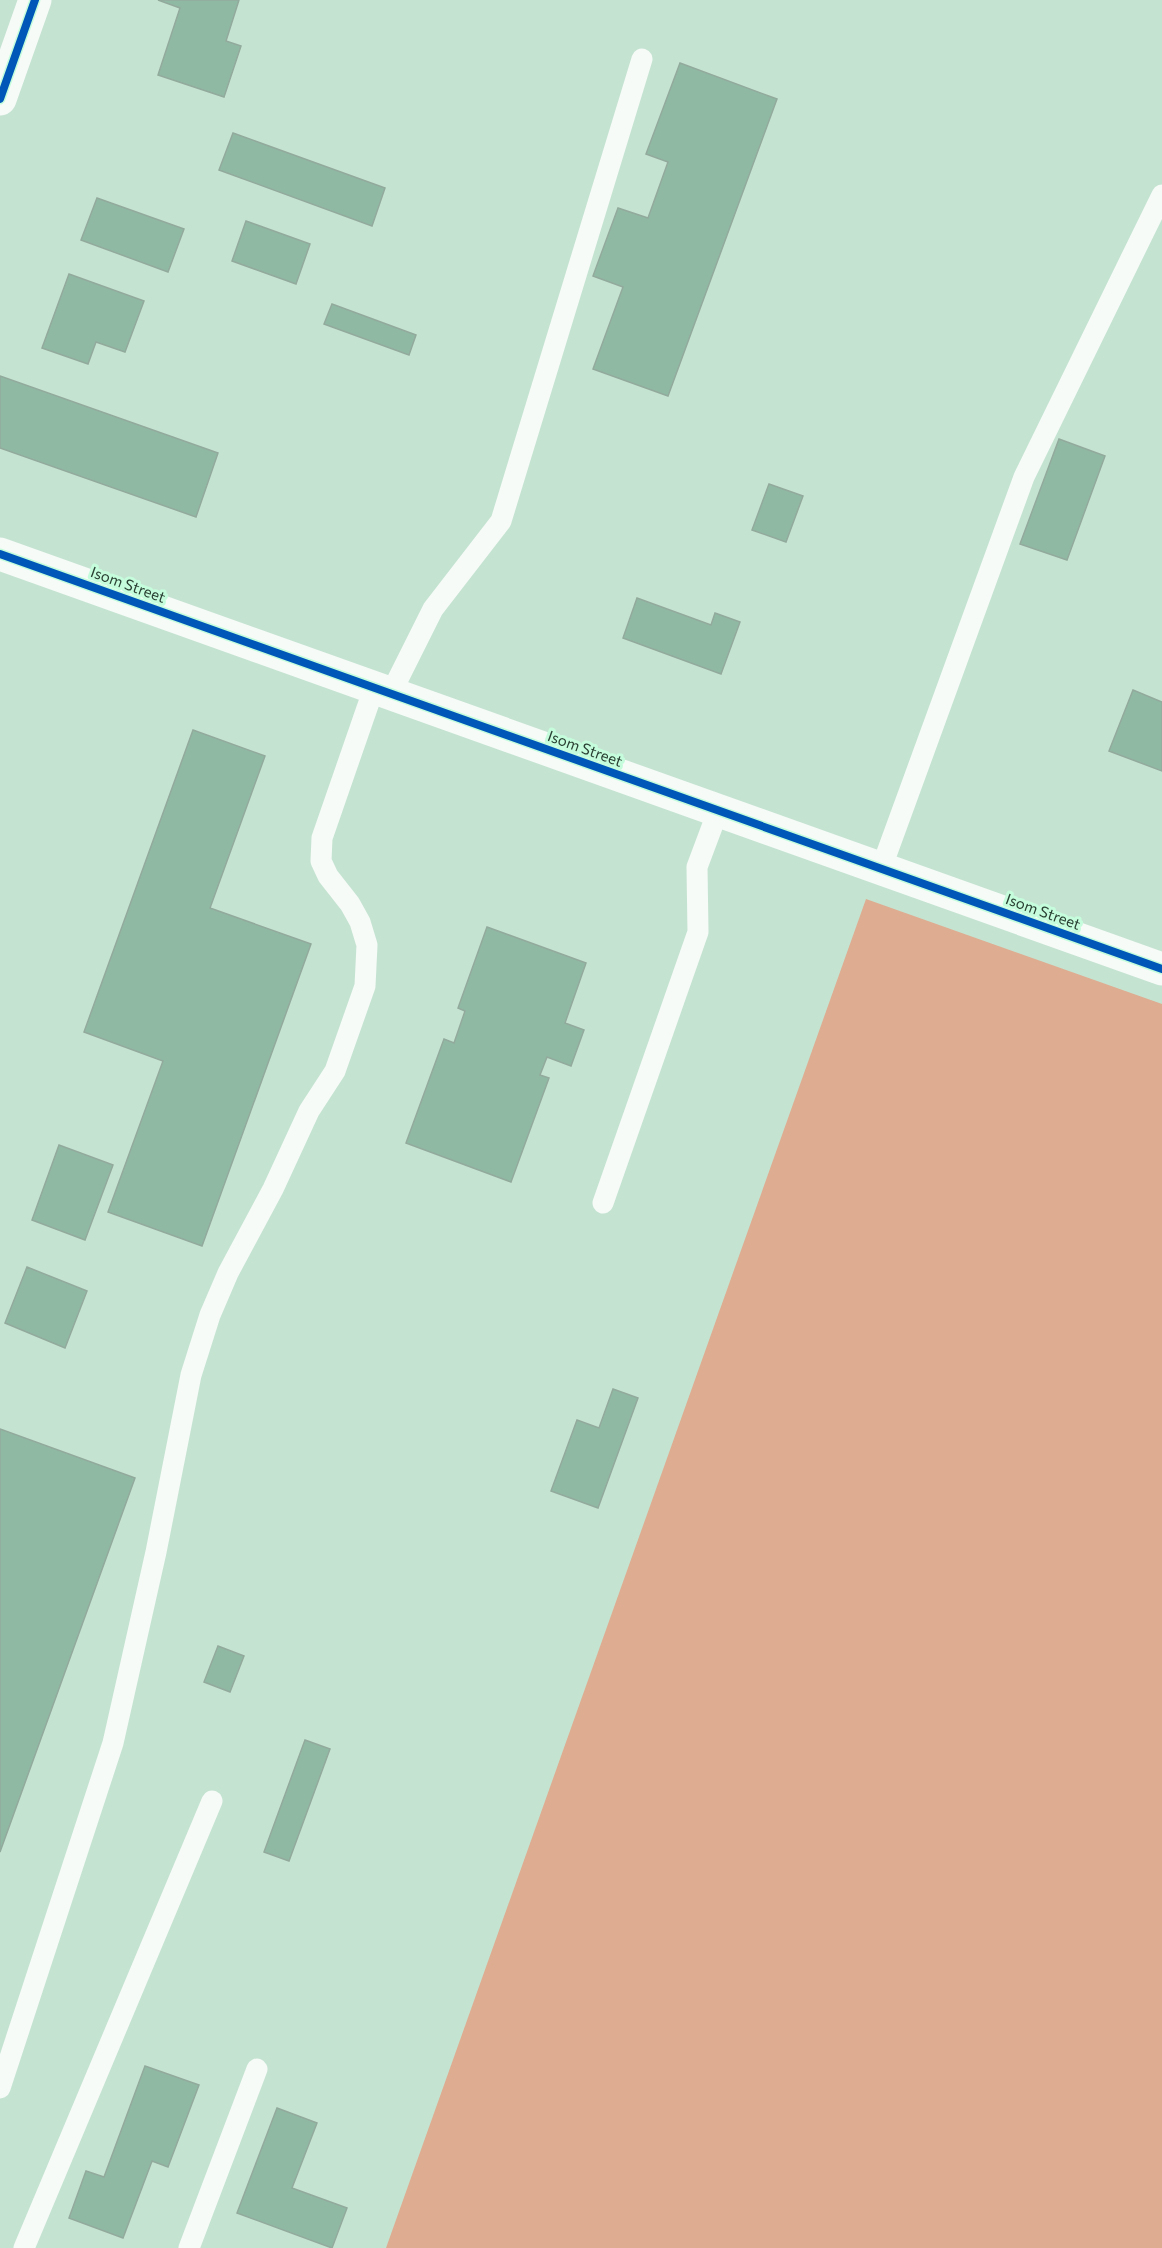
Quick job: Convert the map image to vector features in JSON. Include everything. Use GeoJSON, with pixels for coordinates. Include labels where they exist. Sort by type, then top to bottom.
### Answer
{"type":"FeatureCollection","features":[{"type":"Feature","properties":{"kind":"street"},"geometry":{"type":"LineString","coordinates":[[0,99],[35,0]]}},
{"type":"Feature","properties":{"kind":"street","name":"Isom Street"},"geometry":{"type":"LineString","coordinates":[[0,554],[1162,969]]}},
{"type":"Feature","properties":{"kind":"lane"},"geometry":{"type":"LineString","coordinates":[[0,2088],[113,1743],[156,1552],[191,1376],[210,1316],[228,1273],[273,1190],[309,1111],[335,1071],[365,986],[368,945],[360,922],[350,904],[328,876],[321,861],[322,838],[382,690],[433,609],[501,521],[642,59]]}},
{"type":"Feature","properties":{"kind":"lane"},"geometry":{"type":"LineString","coordinates":[[881,869],[1024,477],[1162,195]]}},
{"type":"Feature","properties":{"kind":"lane"},"geometry":{"type":"LineString","coordinates":[[603,1203],[698,932],[697,867],[718,811]]}},
{"type":"Feature","properties":{"kind":"lane"},"geometry":{"type":"LineString","coordinates":[[24,2248],[212,1801]]}},
{"type":"Feature","properties":{"kind":"lane"},"geometry":{"type":"LineString","coordinates":[[189,2248],[256,2069]]}},
{"type":"Feature","properties":{"kind":"shaded area"},"geometry":{"type":"Polygon","coordinates":[[[866,899],[1162,1004],[1162,2248],[386,2248],[866,899]]]}},
{"type":"Feature","properties":{"kind":"building"},"geometry":{"type":"Polygon","coordinates":[[[158,0],[239,0],[226,41],[241,46],[224,97],[158,75],[180,8],[158,0]]]}},
{"type":"Feature","properties":{"kind":"building"},"geometry":{"type":"Polygon","coordinates":[[[680,63],[777,99],[668,396],[593,369],[623,287],[593,276],[618,208],[648,218],[668,162],[646,154],[680,63]]]}},
{"type":"Feature","properties":{"kind":"building"},"geometry":{"type":"Polygon","coordinates":[[[233,133],[385,188],[372,226],[219,170],[233,133]]]}},
{"type":"Feature","properties":{"kind":"building"},"geometry":{"type":"Polygon","coordinates":[[[97,198],[184,229],[168,272],[81,240],[97,198]]]}},
{"type":"Feature","properties":{"kind":"building"},"geometry":{"type":"Polygon","coordinates":[[[246,221],[310,244],[296,284],[232,261],[246,221]]]}},
{"type":"Feature","properties":{"kind":"building"},"geometry":{"type":"Polygon","coordinates":[[[69,274],[144,301],[125,352],[96,342],[88,364],[42,348],[69,274]]]}},
{"type":"Feature","properties":{"kind":"building"},"geometry":{"type":"Polygon","coordinates":[[[332,304],[416,335],[409,355],[324,324],[332,304]]]}},
{"type":"Feature","properties":{"kind":"building"},"geometry":{"type":"Polygon","coordinates":[[[0,376],[218,453],[196,517],[0,448],[0,376]]]}},
{"type":"Feature","properties":{"kind":"building"},"geometry":{"type":"Polygon","coordinates":[[[1059,439],[1105,456],[1067,560],[1020,544],[1059,439]]]}},
{"type":"Feature","properties":{"kind":"building"},"geometry":{"type":"Polygon","coordinates":[[[769,484],[803,496],[786,542],[752,530],[769,484]]]}},
{"type":"Feature","properties":{"kind":"building"},"geometry":{"type":"Polygon","coordinates":[[[637,598],[711,625],[715,613],[740,622],[721,674],[623,638],[637,598]]]}},
{"type":"Feature","properties":{"kind":"building"},"geometry":{"type":"Polygon","coordinates":[[[1133,690],[1162,702],[1162,771],[1109,751],[1133,690]]]}},
{"type":"Feature","properties":{"kind":"building"},"geometry":{"type":"Polygon","coordinates":[[[193,730],[265,756],[210,908],[311,944],[202,1246],[108,1212],[163,1061],[84,1032],[193,730]]]}},
{"type":"Feature","properties":{"kind":"building"},"geometry":{"type":"Polygon","coordinates":[[[487,927],[586,963],[565,1023],[584,1030],[571,1066],[547,1057],[540,1075],[549,1078],[511,1182],[406,1143],[444,1039],[454,1043],[465,1011],[458,1008],[487,927]]]}},
{"type":"Feature","properties":{"kind":"building"},"geometry":{"type":"Polygon","coordinates":[[[59,1145],[113,1165],[85,1240],[32,1220],[59,1145]]]}},
{"type":"Feature","properties":{"kind":"building"},"geometry":{"type":"Polygon","coordinates":[[[27,1267],[87,1291],[65,1348],[5,1323],[27,1267]]]}},
{"type":"Feature","properties":{"kind":"building"},"geometry":{"type":"Polygon","coordinates":[[[613,1389],[638,1398],[598,1508],[551,1491],[577,1420],[599,1428],[613,1389]]]}},
{"type":"Feature","properties":{"kind":"building"},"geometry":{"type":"Polygon","coordinates":[[[0,1429],[135,1478],[0,1852],[0,1429]]]}},
{"type":"Feature","properties":{"kind":"building"},"geometry":{"type":"Polygon","coordinates":[[[218,1646],[244,1656],[230,1692],[204,1682],[218,1646]]]}},
{"type":"Feature","properties":{"kind":"building"},"geometry":{"type":"Polygon","coordinates":[[[305,1740],[330,1749],[289,1861],[264,1852],[305,1740]]]}},
{"type":"Feature","properties":{"kind":"building"},"geometry":{"type":"Polygon","coordinates":[[[145,2066],[199,2085],[168,2167],[152,2161],[123,2238],[69,2218],[86,2171],[104,2177],[145,2066]]]}},
{"type":"Feature","properties":{"kind":"building"},"geometry":{"type":"Polygon","coordinates":[[[277,2108],[317,2123],[292,2188],[347,2208],[332,2248],[237,2213],[277,2108]]]}},
{"type":"Feature","properties":{"kind":"cycle path"},"geometry":{"type":"LineString","coordinates":[[0,99],[35,0]]}},
{"type":"Feature","properties":{"kind":"cycle path"},"geometry":{"type":"LineString","coordinates":[[0,554],[1162,969]]}}]}
